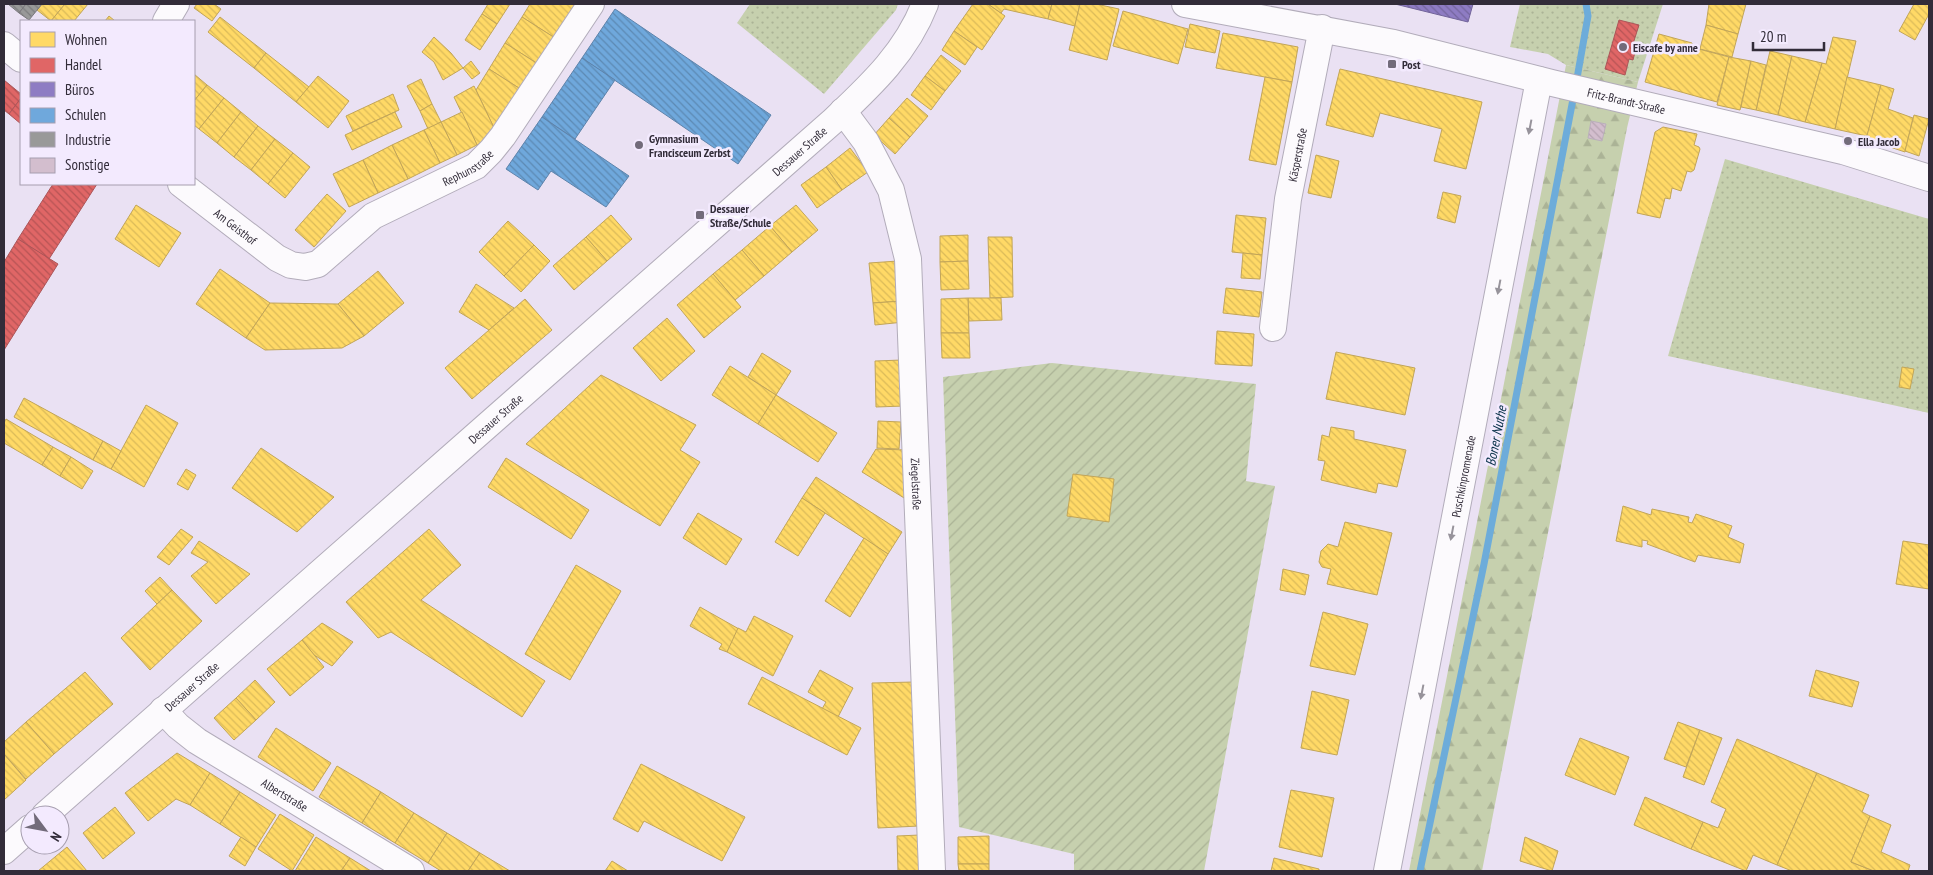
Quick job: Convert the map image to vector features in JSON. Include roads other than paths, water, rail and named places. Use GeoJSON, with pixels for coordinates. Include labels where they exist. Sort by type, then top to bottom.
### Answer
{"type":"FeatureCollection","features":[{"type":"Feature","properties":{"kind":"street"},"geometry":{"type":"LineString","coordinates":[[167,20],[176,4]]}},
{"type":"Feature","properties":{"kind":"street","name":"Rephunstraße"},"geometry":{"type":"LineString","coordinates":[[291,265],[305,267],[318,264],[373,216],[476,166],[502,136],[591,4]]}},
{"type":"Feature","properties":{"kind":"street","name":"Dessauer Straße"},"geometry":{"type":"LineString","coordinates":[[56,805],[844,111],[882,74],[903,48],[918,22],[924,4]]}},
{"type":"Feature","properties":{"kind":"street"},"geometry":{"type":"LineString","coordinates":[[1185,4],[1299,14],[1322,28]]}},
{"type":"Feature","properties":{"kind":"street","name":"Fritz-Brandt-Straße"},"geometry":{"type":"LineString","coordinates":[[1322,28],[1394,43],[1588,92],[1825,146],[1929,178]]}},
{"type":"Feature","properties":{"kind":"street","name":"Käsperstraße"},"geometry":{"type":"LineString","coordinates":[[1273,328],[1288,199],[1322,28]]}},
{"type":"Feature","properties":{"kind":"street"},"geometry":{"type":"LineString","coordinates":[[4,45],[20,58]]}},
{"type":"Feature","properties":{"kind":"street","name":"Puschkinpromenade"},"geometry":{"type":"LineString","coordinates":[[1387,871],[1545,81]]}},
{"type":"Feature","properties":{"kind":"street","name":"Ziegelstraße"},"geometry":{"type":"LineString","coordinates":[[844,111],[866,142],[891,190],[908,259],[932,871]]}},
{"type":"Feature","properties":{"kind":"street","name":"Am Geisthof"},"geometry":{"type":"LineString","coordinates":[[182,185],[277,258],[291,265]]}},
{"type":"Feature","properties":{"kind":"street","name":"Albertstraße"},"geometry":{"type":"LineString","coordinates":[[164,710],[178,726],[197,741],[412,871]]}},
{"type":"Feature","properties":{"kind":"street"},"geometry":{"type":"LineString","coordinates":[[4,851],[20,837]]}},
{"type":"Feature","properties":{"kind":"waterway","name":"Boner Nuthe"},"geometry":{"type":"LineString","coordinates":[[1576,84],[1588,16],[1586,4]]}},
{"type":"Feature","properties":{"kind":"waterway","name":"Boner Nuthe"},"geometry":{"type":"LineString","coordinates":[[1420,871],[1484,564],[1574,94]]}},
{"type":"Feature","properties":{"kind":"place","name":"Eiscafe by anne"},"geometry":{"type":"Point","coordinates":[1623,47]}},
{"type":"Feature","properties":{"kind":"place","name":"Post"},"geometry":{"type":"Point","coordinates":[1392,64]}},
{"type":"Feature","properties":{"kind":"place","name":"Ella Jacob"},"geometry":{"type":"Point","coordinates":[1848,141]}},
{"type":"Feature","properties":{"kind":"place","name":"Gymnasium Francisceum Zerbst"},"geometry":{"type":"Point","coordinates":[639,145]}},
{"type":"Feature","properties":{"kind":"place","name":"Dessauer Straße/Schule"},"geometry":{"type":"Point","coordinates":[700,215]}}]}
